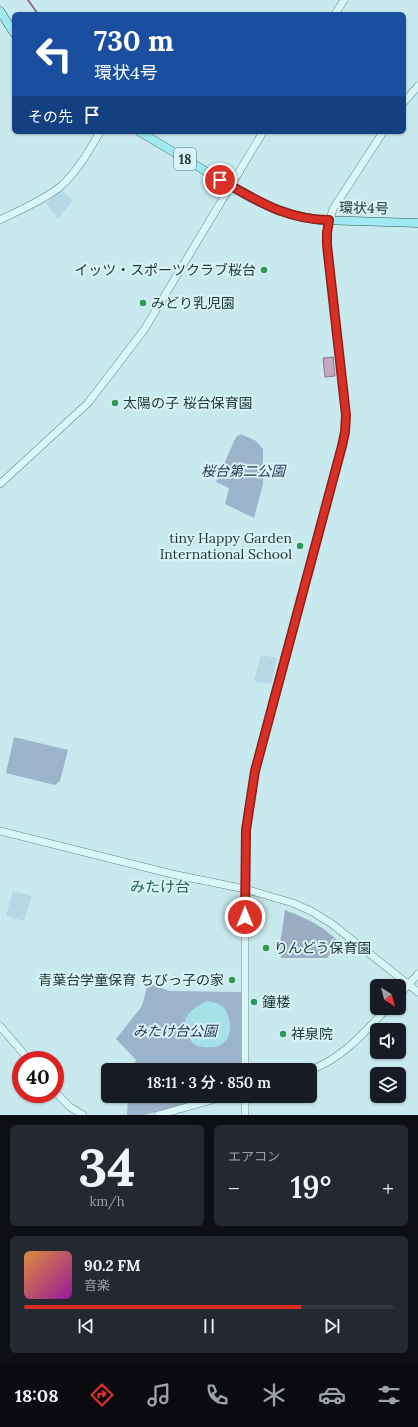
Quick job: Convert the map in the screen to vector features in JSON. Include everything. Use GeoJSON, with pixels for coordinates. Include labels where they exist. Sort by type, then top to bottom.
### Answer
{"type":"FeatureCollection","features":[{"type":"Feature","properties":{"kind":"main road"},"geometry":{"type":"LineString","coordinates":[[0,11],[12,31]]}},
{"type":"Feature","properties":{"kind":"main road","name":"環状4号"},"geometry":{"type":"LineString","coordinates":[[143,134],[258,202],[279,211],[307,218],[329,220],[418,223]]}},
{"type":"Feature","properties":{"kind":"street"},"geometry":{"type":"LineString","coordinates":[[336,12],[344,0]]}},
{"type":"Feature","properties":{"kind":"street"},"geometry":{"type":"LineString","coordinates":[[406,100],[418,86]]}},
{"type":"Feature","properties":{"kind":"street"},"geometry":{"type":"LineString","coordinates":[[0,220],[39,201],[60,186],[82,162],[99,134]]}},
{"type":"Feature","properties":{"kind":"street"},"geometry":{"type":"LineString","coordinates":[[0,484],[88,403],[145,329],[214,215],[230,185],[262,134]]}},
{"type":"Feature","properties":{"kind":"street"},"geometry":{"type":"LineString","coordinates":[[245,1063],[244,889],[247,822],[255,771],[345,432],[346,415],[327,245],[327,233],[333,208],[382,134]]}},
{"type":"Feature","properties":{"kind":"street"},"geometry":{"type":"LineString","coordinates":[[0,831],[172,874],[244,889],[293,903],[311,911],[340,930],[418,992]]}},
{"type":"Feature","properties":{"kind":"street"},"geometry":{"type":"LineString","coordinates":[[408,985],[418,974]]}},
{"type":"Feature","properties":{"kind":"street"},"geometry":{"type":"LineString","coordinates":[[317,1067],[341,1054],[362,1035],[381,1015]]}},
{"type":"Feature","properties":{"kind":"street"},"geometry":{"type":"LineString","coordinates":[[0,1026],[21,1051]]}},
{"type":"Feature","properties":{"kind":"street"},"geometry":{"type":"LineString","coordinates":[[64,1102],[70,1108],[82,1115]]}},
{"type":"Feature","properties":{"kind":"street"},"geometry":{"type":"LineString","coordinates":[[158,1115],[201,1103]]}},
{"type":"Feature","properties":{"kind":"street"},"geometry":{"type":"LineString","coordinates":[[245,1103],[245,1115]]}},
{"type":"Feature","properties":{"kind":"shaded area"},"geometry":{"type":"Polygon","coordinates":[[[61,190],[73,200],[58,219],[46,203],[61,190]]]}},
{"type":"Feature","properties":{"kind":"shaded area"},"geometry":{"type":"Polygon","coordinates":[[[333,357],[335,376],[325,377],[323,358],[333,357]]]}},
{"type":"Feature","properties":{"kind":"shaded area"},"geometry":{"type":"Polygon","coordinates":[[[261,655],[277,658],[271,684],[257,682],[254,680],[261,655]]]}},
{"type":"Feature","properties":{"kind":"shaded area"},"geometry":{"type":"Polygon","coordinates":[[[13,891],[32,896],[24,921],[6,916],[13,891]]]}},
{"type":"Feature","properties":{"kind":"shaded area"},"geometry":{"type":"Polygon","coordinates":[[[285,910],[314,923],[339,942],[327,958],[281,958],[280,944],[285,910]]]}},
{"type":"Feature","properties":{"kind":"green space","name":"桜台第二公園"},"geometry":{"type":"Polygon","coordinates":[[[241,434],[256,441],[263,449],[263,484],[254,518],[225,504],[229,488],[216,482],[236,437],[241,434]]]}},
{"type":"Feature","properties":{"kind":"green space"},"geometry":{"type":"Polygon","coordinates":[[[14,737],[68,750],[60,781],[55,785],[6,773],[14,737]]]}},
{"type":"Feature","properties":{"kind":"green space","name":"みたけ台公園"},"geometry":{"type":"Polygon","coordinates":[[[148,983],[169,991],[241,992],[242,1063],[134,1063],[136,1060],[116,1039],[142,1006],[148,983]]]}},
{"type":"Feature","properties":{"kind":"green space"},"geometry":{"type":"Polygon","coordinates":[[[128,1103],[189,1103],[144,1115],[127,1115],[128,1103]]]}},
{"type":"Feature","properties":{"kind":"sand"},"geometry":{"type":"Polygon","coordinates":[[[207,1001],[217,1003],[223,1007],[230,1023],[230,1029],[227,1039],[223,1043],[218,1046],[201,1047],[192,1042],[185,1029],[185,1024],[188,1014],[207,1001]]]}},
{"type":"Feature","properties":{"kind":"waterway"},"geometry":{"type":"LineString","coordinates":[[28,0],[37,12]]}},
{"type":"Feature","properties":{"kind":"place","name":"イッツ・スポーツクラブ桜台"},"geometry":{"type":"Point","coordinates":[264,270]}},
{"type":"Feature","properties":{"kind":"place","name":"みどり乳児園"},"geometry":{"type":"Point","coordinates":[143,303]}},
{"type":"Feature","properties":{"kind":"place","name":"太陽の子 桜台保育園"},"geometry":{"type":"Point","coordinates":[115,403]}},
{"type":"Feature","properties":{"kind":"place","name":"tiny Happy Garden International School"},"geometry":{"type":"Point","coordinates":[300,546]}},
{"type":"Feature","properties":{"kind":"place","name":"りんどう保育園"},"geometry":{"type":"Point","coordinates":[266,948]}},
{"type":"Feature","properties":{"kind":"place","name":"青葉台学童保育 ちびっ子の家"},"geometry":{"type":"Point","coordinates":[232,980]}},
{"type":"Feature","properties":{"kind":"place","name":"鐘楼"},"geometry":{"type":"Point","coordinates":[254,1002]}},
{"type":"Feature","properties":{"kind":"place","name":"祥泉院"},"geometry":{"type":"Point","coordinates":[283,1034]}},
{"type":"Feature","properties":{"kind":"district","name":"みたけ台"},"geometry":{"type":"Point","coordinates":[160,886]}},
{"type":"Feature","properties":{"kind":"route"},"geometry":{"type":"LineString","coordinates":[[220,180],[258,202],[279,211],[307,218],[329,220],[327,245],[346,415],[342,446],[286,652],[253,782],[247,822],[245,917]]}}]}
